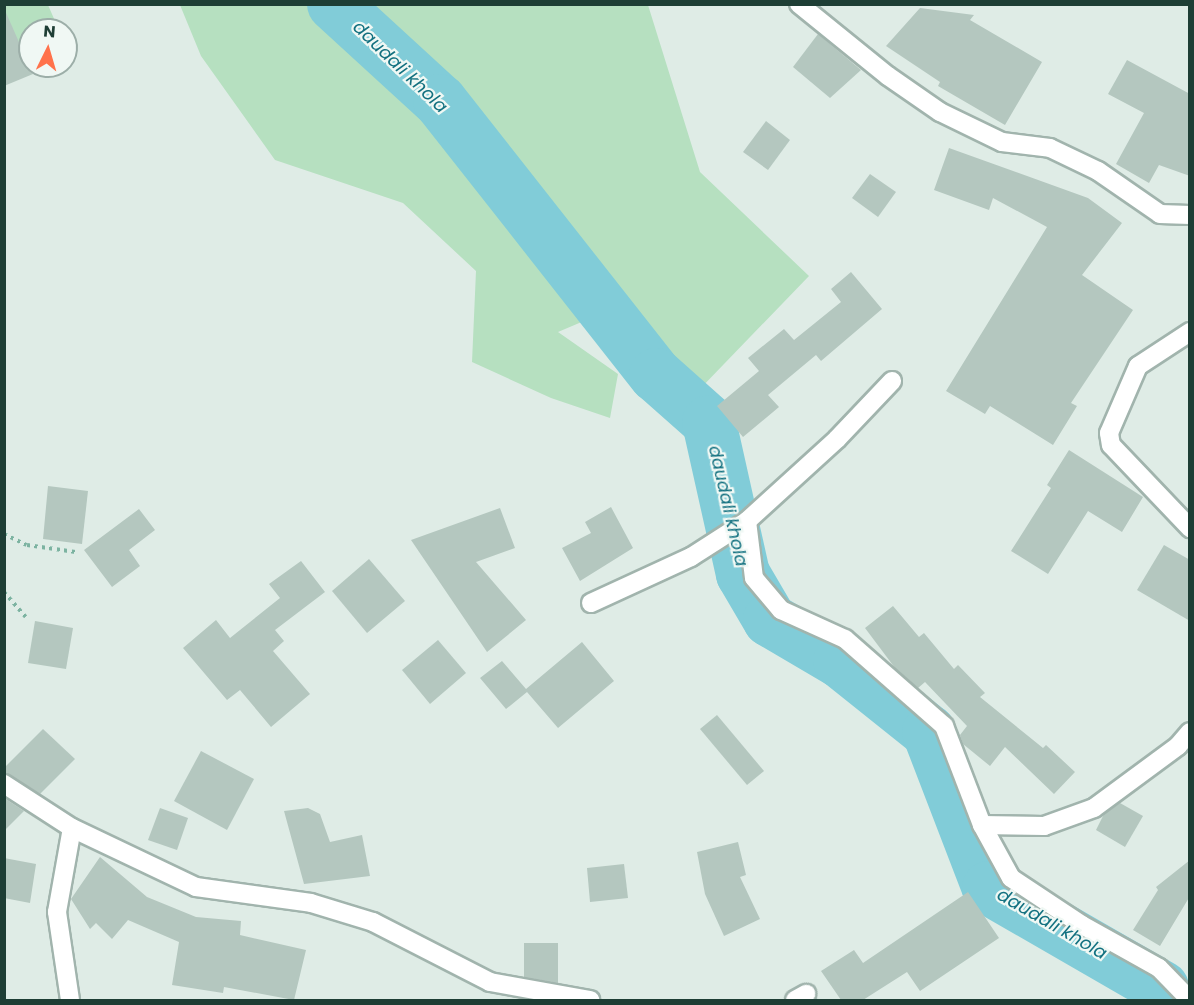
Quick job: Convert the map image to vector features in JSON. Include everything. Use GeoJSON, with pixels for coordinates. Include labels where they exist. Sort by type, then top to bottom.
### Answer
{"type":"FeatureCollection","features":[{"type":"Feature","properties":{"kind":"street"},"geometry":{"type":"LineString","coordinates":[[799,4],[888,76],[940,112],[1002,142],[1060,153],[1098,171],[1160,214],[1190,215]]}},
{"type":"Feature","properties":{"kind":"street"},"geometry":{"type":"LineString","coordinates":[[1190,332],[1138,366],[1109,433],[1111,445],[1190,528]]}},
{"type":"Feature","properties":{"kind":"street"},"geometry":{"type":"LineString","coordinates":[[591,603],[691,557],[708,543],[747,521],[837,439],[892,381]]}},
{"type":"Feature","properties":{"kind":"street"},"geometry":{"type":"LineString","coordinates":[[747,521],[754,578],[781,610],[845,639],[944,726],[982,825],[1011,878],[1082,925],[1159,968],[1190,1000]]}},
{"type":"Feature","properties":{"kind":"street"},"geometry":{"type":"LineString","coordinates":[[982,825],[1044,826],[1094,808],[1178,746],[1190,732]]}},
{"type":"Feature","properties":{"kind":"street"},"geometry":{"type":"LineString","coordinates":[[4,784],[72,828],[196,887],[310,903],[374,922],[490,982],[590,1000]]}},
{"type":"Feature","properties":{"kind":"street"},"geometry":{"type":"LineString","coordinates":[[70,1000],[57,912],[72,828]]}},
{"type":"Feature","properties":{"kind":"path"},"geometry":{"type":"LineString","coordinates":[[4,534],[27,545],[75,552]]}},
{"type":"Feature","properties":{"kind":"path"},"geometry":{"type":"LineString","coordinates":[[4,592],[26,617]]}},
{"type":"Feature","properties":{"kind":"green space"},"geometry":{"type":"Polygon","coordinates":[[[5,5],[48,5],[54,18],[18,18],[18,66],[5,74],[5,5]]]}},
{"type":"Feature","properties":{"kind":"green space"},"geometry":{"type":"Polygon","coordinates":[[[180,5],[648,5],[700,172],[809,276],[697,392],[617,307],[558,332],[618,374],[610,418],[551,398],[472,362],[476,271],[403,203],[275,160],[201,56],[180,5]]]}},
{"type":"Feature","properties":{"kind":"building"},"geometry":{"type":"Polygon","coordinates":[[[4,8],[18,40],[18,78],[23,78],[4,86],[4,8]]]}},
{"type":"Feature","properties":{"kind":"building"},"geometry":{"type":"Polygon","coordinates":[[[920,8],[974,15],[970,20],[1042,62],[1005,125],[938,86],[940,82],[886,46],[920,8]]]}},
{"type":"Feature","properties":{"kind":"building"},"geometry":{"type":"Polygon","coordinates":[[[818,34],[861,70],[830,98],[793,67],[818,34]]]}},
{"type":"Feature","properties":{"kind":"building"},"geometry":{"type":"Polygon","coordinates":[[[1127,60],[1190,94],[1190,176],[1159,165],[1149,183],[1116,164],[1144,113],[1108,94],[1127,60]]]}},
{"type":"Feature","properties":{"kind":"building"},"geometry":{"type":"Polygon","coordinates":[[[766,121],[790,140],[768,170],[743,152],[766,121]]]}},
{"type":"Feature","properties":{"kind":"building"},"geometry":{"type":"Polygon","coordinates":[[[949,148],[1088,198],[1122,223],[1082,275],[1133,310],[1071,403],[1077,406],[1053,445],[990,406],[985,414],[946,391],[1047,227],[993,198],[989,210],[934,190],[949,148]]]}},
{"type":"Feature","properties":{"kind":"building"},"geometry":{"type":"Polygon","coordinates":[[[870,174],[896,192],[878,217],[852,198],[870,174]]]}},
{"type":"Feature","properties":{"kind":"building"},"geometry":{"type":"Polygon","coordinates":[[[851,272],[882,309],[821,361],[816,355],[768,395],[779,407],[743,437],[717,406],[759,371],[748,358],[784,329],[794,340],[841,302],[831,289],[851,272]]]}},
{"type":"Feature","properties":{"kind":"building"},"geometry":{"type":"Polygon","coordinates":[[[1069,450],[1143,497],[1122,532],[1088,511],[1048,574],[1011,551],[1051,488],[1047,485],[1069,450]]]}},
{"type":"Feature","properties":{"kind":"building"},"geometry":{"type":"Polygon","coordinates":[[[48,486],[88,491],[82,544],[43,539],[48,486]]]}},
{"type":"Feature","properties":{"kind":"building"},"geometry":{"type":"Polygon","coordinates":[[[611,507],[633,548],[580,581],[562,548],[591,533],[585,522],[611,507]]]}},
{"type":"Feature","properties":{"kind":"building"},"geometry":{"type":"Polygon","coordinates":[[[500,508],[515,548],[476,562],[526,620],[487,652],[411,540],[500,508]]]}},
{"type":"Feature","properties":{"kind":"building"},"geometry":{"type":"Polygon","coordinates":[[[139,509],[155,530],[129,550],[140,566],[112,587],[84,550],[139,509]]]}},
{"type":"Feature","properties":{"kind":"building"},"geometry":{"type":"Polygon","coordinates":[[[1164,545],[1190,560],[1190,621],[1137,590],[1164,545]]]}},
{"type":"Feature","properties":{"kind":"building"},"geometry":{"type":"Polygon","coordinates":[[[369,559],[405,601],[367,633],[332,591],[369,559]]]}},
{"type":"Feature","properties":{"kind":"building"},"geometry":{"type":"Polygon","coordinates":[[[301,561],[325,592],[275,630],[284,641],[273,651],[310,694],[271,727],[240,690],[227,700],[183,648],[216,620],[230,638],[280,598],[269,584],[301,561]]]}},
{"type":"Feature","properties":{"kind":"building"},"geometry":{"type":"Polygon","coordinates":[[[893,606],[919,637],[924,633],[954,669],[958,665],[985,693],[980,697],[1043,748],[1046,745],[1075,772],[1054,794],[1005,747],[990,766],[963,744],[960,735],[967,726],[925,682],[918,688],[895,668],[865,628],[893,606]]]}},
{"type":"Feature","properties":{"kind":"building"},"geometry":{"type":"Polygon","coordinates":[[[35,621],[73,628],[66,669],[28,663],[35,621]]]}},
{"type":"Feature","properties":{"kind":"building"},"geometry":{"type":"Polygon","coordinates":[[[438,640],[466,673],[430,704],[402,670],[438,640]]]}},
{"type":"Feature","properties":{"kind":"building"},"geometry":{"type":"Polygon","coordinates":[[[582,642],[614,681],[558,728],[527,692],[506,709],[480,678],[502,661],[526,689],[582,642]]]}},
{"type":"Feature","properties":{"kind":"building"},"geometry":{"type":"Polygon","coordinates":[[[717,715],[764,771],[747,785],[700,729],[717,715]]]}},
{"type":"Feature","properties":{"kind":"building"},"geometry":{"type":"Polygon","coordinates":[[[43,729],[75,759],[40,794],[4,773],[4,768],[43,729]]]}},
{"type":"Feature","properties":{"kind":"building"},"geometry":{"type":"Polygon","coordinates":[[[201,751],[254,779],[227,830],[174,801],[201,751]]]}},
{"type":"Feature","properties":{"kind":"building"},"geometry":{"type":"Polygon","coordinates":[[[4,798],[24,811],[4,831],[4,798]]]}},
{"type":"Feature","properties":{"kind":"building"},"geometry":{"type":"Polygon","coordinates":[[[1120,803],[1143,816],[1125,847],[1096,830],[1104,814],[1120,803]]]}},
{"type":"Feature","properties":{"kind":"building"},"geometry":{"type":"Polygon","coordinates":[[[160,808],[188,818],[177,850],[148,840],[160,808]]]}},
{"type":"Feature","properties":{"kind":"building"},"geometry":{"type":"Polygon","coordinates":[[[308,808],[320,814],[330,842],[362,835],[370,876],[304,884],[284,811],[308,808]]]}},
{"type":"Feature","properties":{"kind":"building"},"geometry":{"type":"Polygon","coordinates":[[[738,842],[746,875],[740,877],[760,919],[724,936],[705,894],[697,852],[738,842]]]}},
{"type":"Feature","properties":{"kind":"building"},"geometry":{"type":"Polygon","coordinates":[[[100,857],[147,897],[196,917],[241,921],[240,935],[306,950],[294,1000],[224,987],[223,993],[172,985],[179,942],[128,920],[112,939],[96,923],[90,929],[71,899],[100,857]]]}},
{"type":"Feature","properties":{"kind":"building"},"geometry":{"type":"Polygon","coordinates":[[[4,858],[36,864],[30,903],[4,898],[4,858]]]}},
{"type":"Feature","properties":{"kind":"building"},"geometry":{"type":"Polygon","coordinates":[[[1190,860],[1190,896],[1160,946],[1133,930],[1158,890],[1156,887],[1190,860]]]}},
{"type":"Feature","properties":{"kind":"building"},"geometry":{"type":"Polygon","coordinates":[[[624,864],[628,898],[590,902],[587,868],[624,864]]]}},
{"type":"Feature","properties":{"kind":"building"},"geometry":{"type":"Polygon","coordinates":[[[968,892],[999,938],[920,991],[907,972],[863,1000],[841,1000],[821,971],[854,950],[863,963],[968,892]]]}},
{"type":"Feature","properties":{"kind":"building"},"geometry":{"type":"Polygon","coordinates":[[[524,943],[558,943],[558,983],[524,977],[524,943]]]}},
{"type":"Feature","properties":{"kind":"waterway","name":"daudali khola"},"geometry":{"type":"LineString","coordinates":[[334,4],[440,101],[656,375],[709,422],[743,574],[770,620],[840,661],[929,732],[989,888],[1162,988]]}}]}
